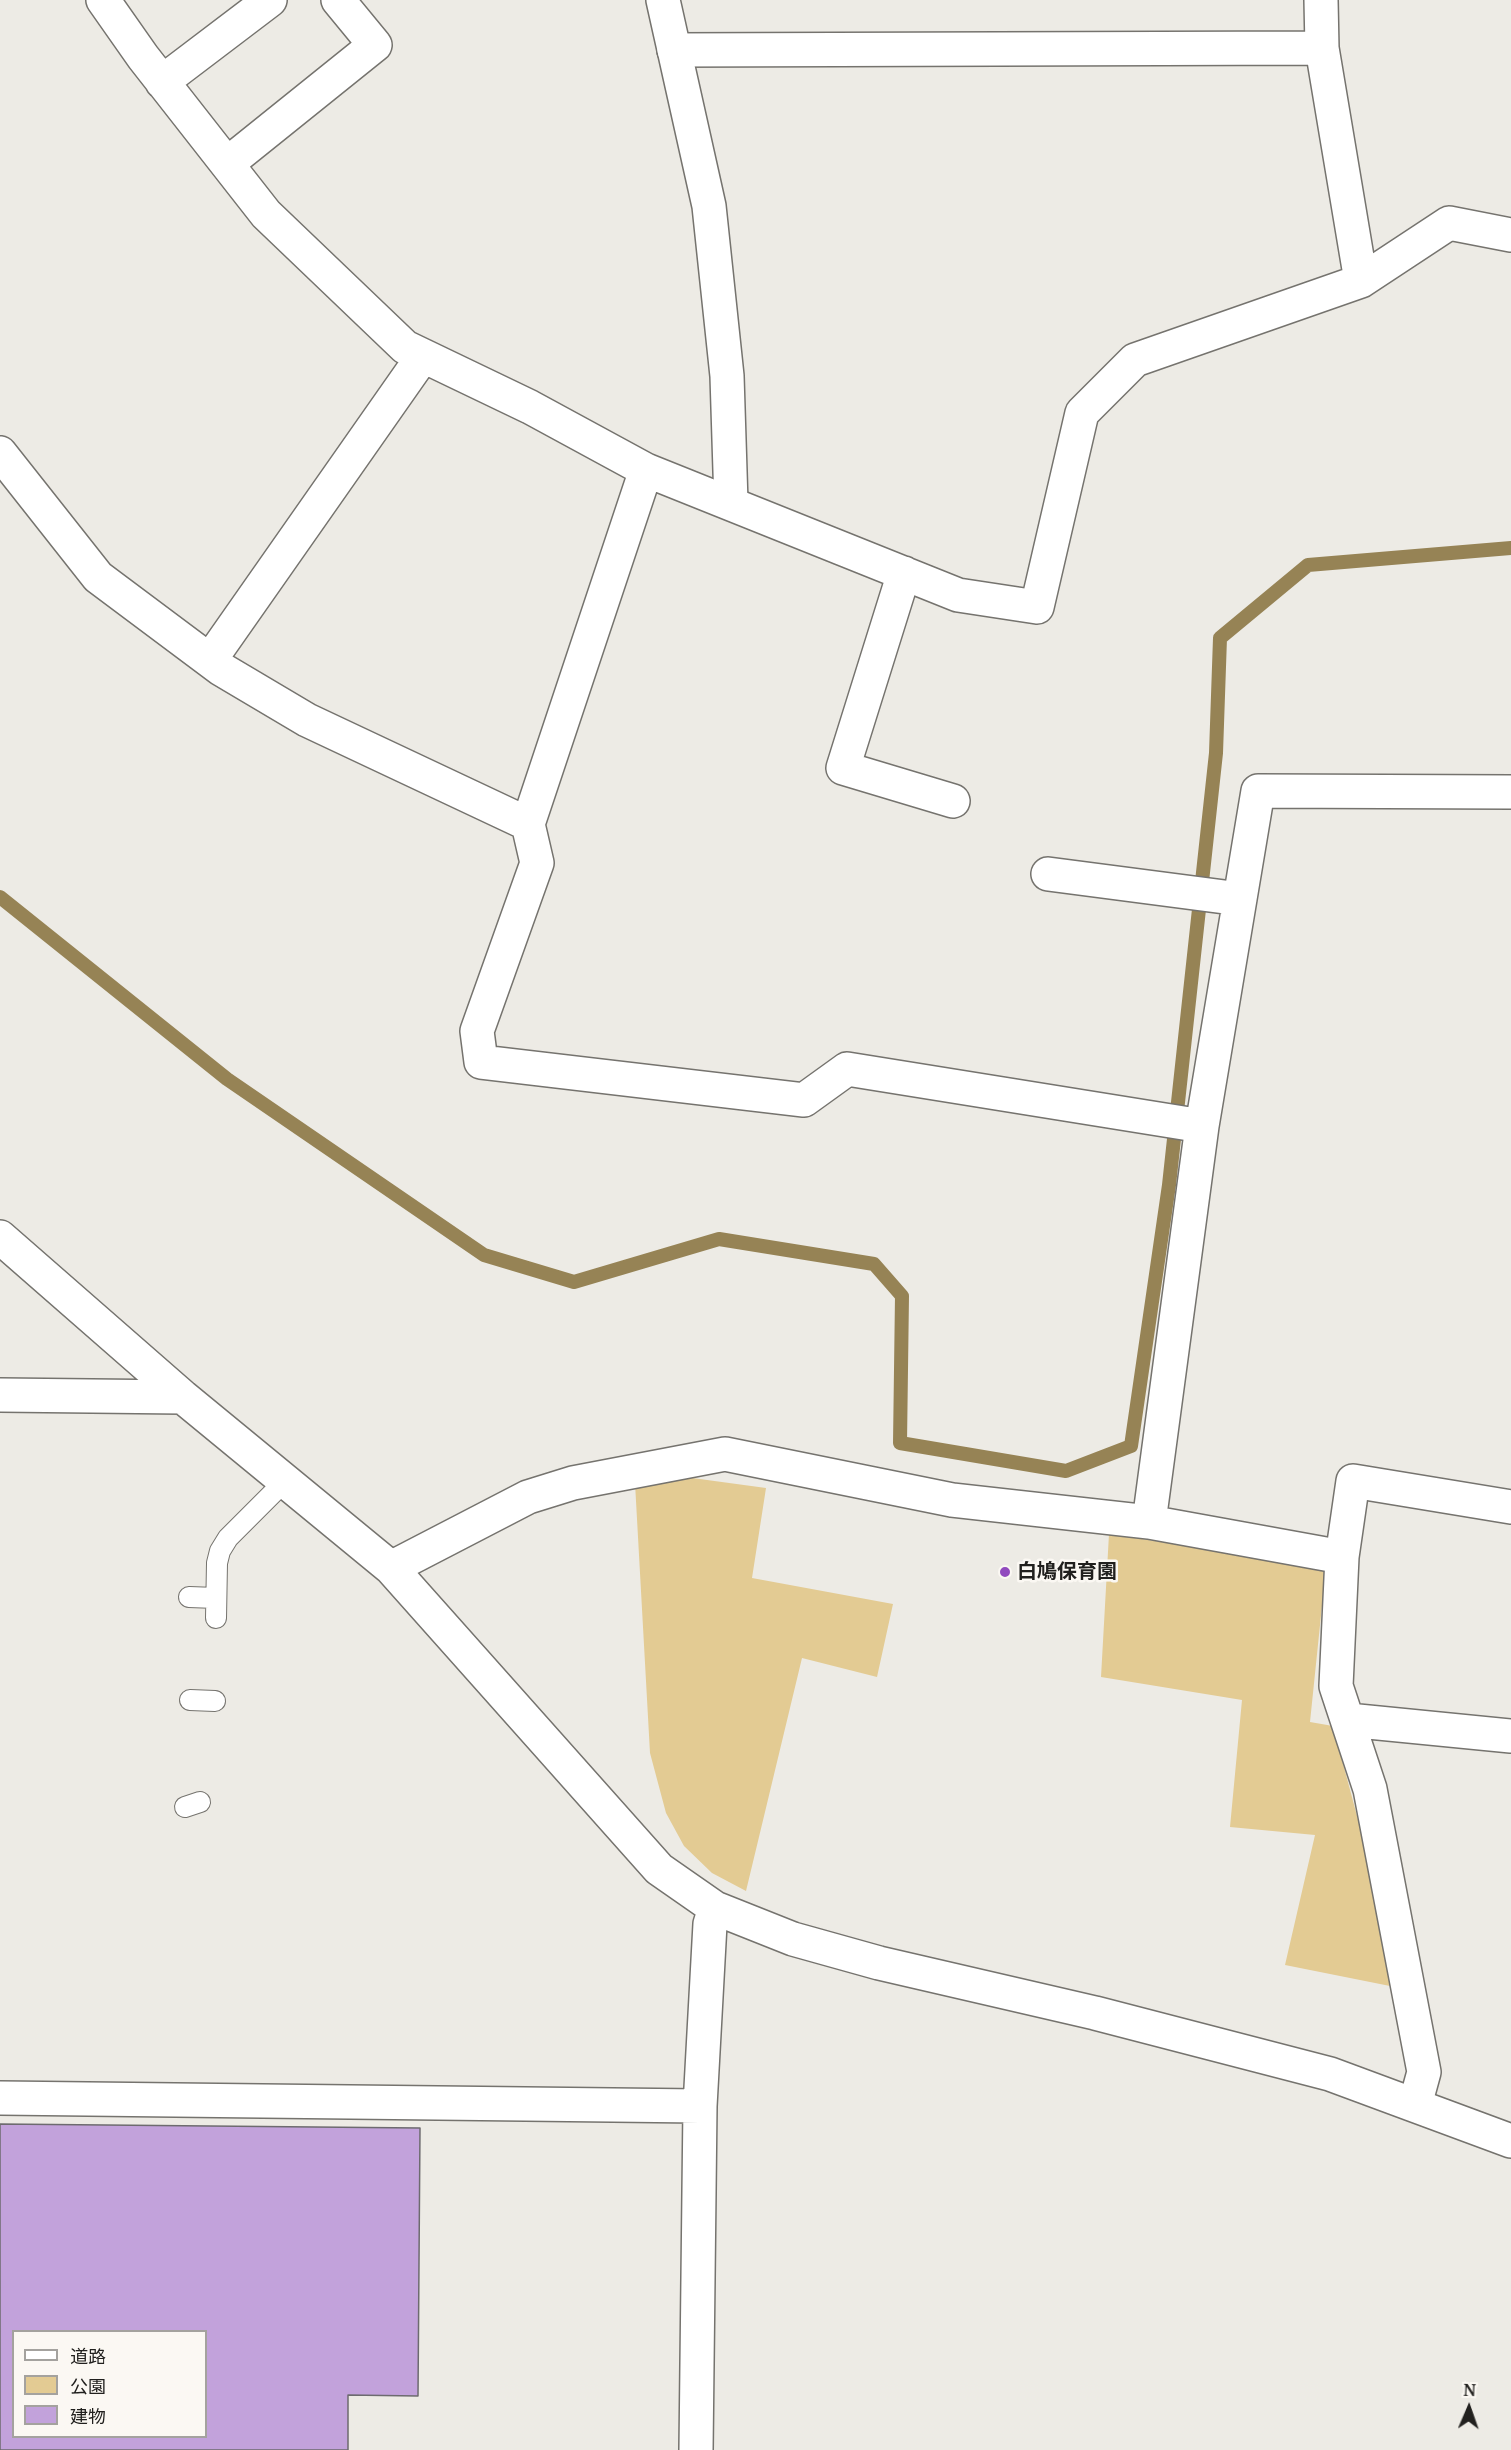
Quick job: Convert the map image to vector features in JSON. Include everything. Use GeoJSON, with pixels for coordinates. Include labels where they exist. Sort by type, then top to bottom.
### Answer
{"type":"FeatureCollection","features":[{"type":"Feature","properties":{"kind":"street"},"geometry":{"type":"LineString","coordinates":[[103,0],[162,82],[266,214],[405,348],[530,407],[646,470],[958,595],[1037,607],[1082,413],[1135,360],[1361,280],[1449,223],[1511,235]]}},
{"type":"Feature","properties":{"kind":"street"},"geometry":{"type":"LineString","coordinates":[[162,82],[270,0]]}},
{"type":"Feature","properties":{"kind":"street"},"geometry":{"type":"LineString","coordinates":[[227,164],[375,45],[338,0]]}},
{"type":"Feature","properties":{"kind":"street"},"geometry":{"type":"LineString","coordinates":[[663,0],[709,206],[727,376],[731,503]]}},
{"type":"Feature","properties":{"kind":"street"},"geometry":{"type":"LineString","coordinates":[[1321,0],[1322,48],[1361,280]]}},
{"type":"Feature","properties":{"kind":"street"},"geometry":{"type":"LineString","coordinates":[[674,50],[1322,48]]}},
{"type":"Feature","properties":{"kind":"street"},"geometry":{"type":"LineString","coordinates":[[210,660],[423,356]]}},
{"type":"Feature","properties":{"kind":"street"},"geometry":{"type":"LineString","coordinates":[[0,453],[98,577],[210,660],[307,720],[528,824]]}},
{"type":"Feature","properties":{"kind":"street"},"geometry":{"type":"LineString","coordinates":[[646,470],[528,824],[537,863],[477,1032],[481,1062],[804,1100],[847,1069],[1202,1126]]}},
{"type":"Feature","properties":{"kind":"street"},"geometry":{"type":"LineString","coordinates":[[904,573],[843,768],[953,801]]}},
{"type":"Feature","properties":{"kind":"street"},"geometry":{"type":"LineString","coordinates":[[1149,1522],[1202,1126],[1258,792],[1511,792]]}},
{"type":"Feature","properties":{"kind":"street"},"geometry":{"type":"LineString","coordinates":[[1048,874],[1240,899]]}},
{"type":"Feature","properties":{"kind":"street"},"geometry":{"type":"LineString","coordinates":[[0,1237],[183,1397],[391,1568],[659,1869],[715,1908],[793,1939],[879,1963],[1095,2013],[1318,2071],[1511,2141]]}},
{"type":"Feature","properties":{"kind":"street"},"geometry":{"type":"LineString","coordinates":[[0,1395],[183,1397]]}},
{"type":"Feature","properties":{"kind":"street"},"geometry":{"type":"LineString","coordinates":[[391,1568],[528,1497],[573,1483],[725,1454],[952,1500],[1149,1522],[1342,1557]]}},
{"type":"Feature","properties":{"kind":"street"},"geometry":{"type":"LineString","coordinates":[[1414,2105],[1424,2072],[1370,1789],[1336,1686],[1342,1557],[1353,1481],[1511,1507]]}},
{"type":"Feature","properties":{"kind":"street"},"geometry":{"type":"LineString","coordinates":[[1348,1720],[1511,1736]]}},
{"type":"Feature","properties":{"kind":"street"},"geometry":{"type":"LineString","coordinates":[[696,2450],[700,2106],[710,1924],[715,1908]]}},
{"type":"Feature","properties":{"kind":"street"},"geometry":{"type":"LineString","coordinates":[[0,2098],[700,2106]]}},
{"type":"Feature","properties":{"kind":"lane"},"geometry":{"type":"LineString","coordinates":[[216,1618],[217,1563],[220,1551],[228,1538],[285,1481]]}},
{"type":"Feature","properties":{"kind":"lane"},"geometry":{"type":"LineString","coordinates":[[189,1597],[216,1598]]}},
{"type":"Feature","properties":{"kind":"lane"},"geometry":{"type":"LineString","coordinates":[[190,1700],[215,1701]]}},
{"type":"Feature","properties":{"kind":"green space"},"geometry":{"type":"Polygon","coordinates":[[[685,1477],[766,1488],[752,1578],[893,1604],[877,1677],[802,1658],[746,1891],[712,1873],[684,1846],[666,1813],[650,1753],[635,1483],[685,1477]]]}},
{"type":"Feature","properties":{"kind":"green space"},"geometry":{"type":"Polygon","coordinates":[[[1109,1534],[1326,1567],[1310,1722],[1333,1726],[1365,1846],[1390,1986],[1285,1965],[1315,1835],[1230,1827],[1242,1700],[1101,1677],[1109,1534]]]}},
{"type":"Feature","properties":{"kind":"building"},"geometry":{"type":"Polygon","coordinates":[[[0,2124],[420,2128],[418,2396],[348,2395],[348,2450],[0,2450],[0,2124]]]}},
{"type":"Feature","properties":{"kind":"waterway"},"geometry":{"type":"LineString","coordinates":[[0,897],[227,1079],[484,1255],[574,1282],[719,1239],[874,1264],[902,1296],[900,1443],[1066,1471],[1131,1446],[1169,1185],[1216,753],[1220,638],[1308,565],[1511,548]]}},
{"type":"Feature","properties":{"kind":"place","name":"白鳩保育園"},"geometry":{"type":"Point","coordinates":[1005,1572]}}]}
